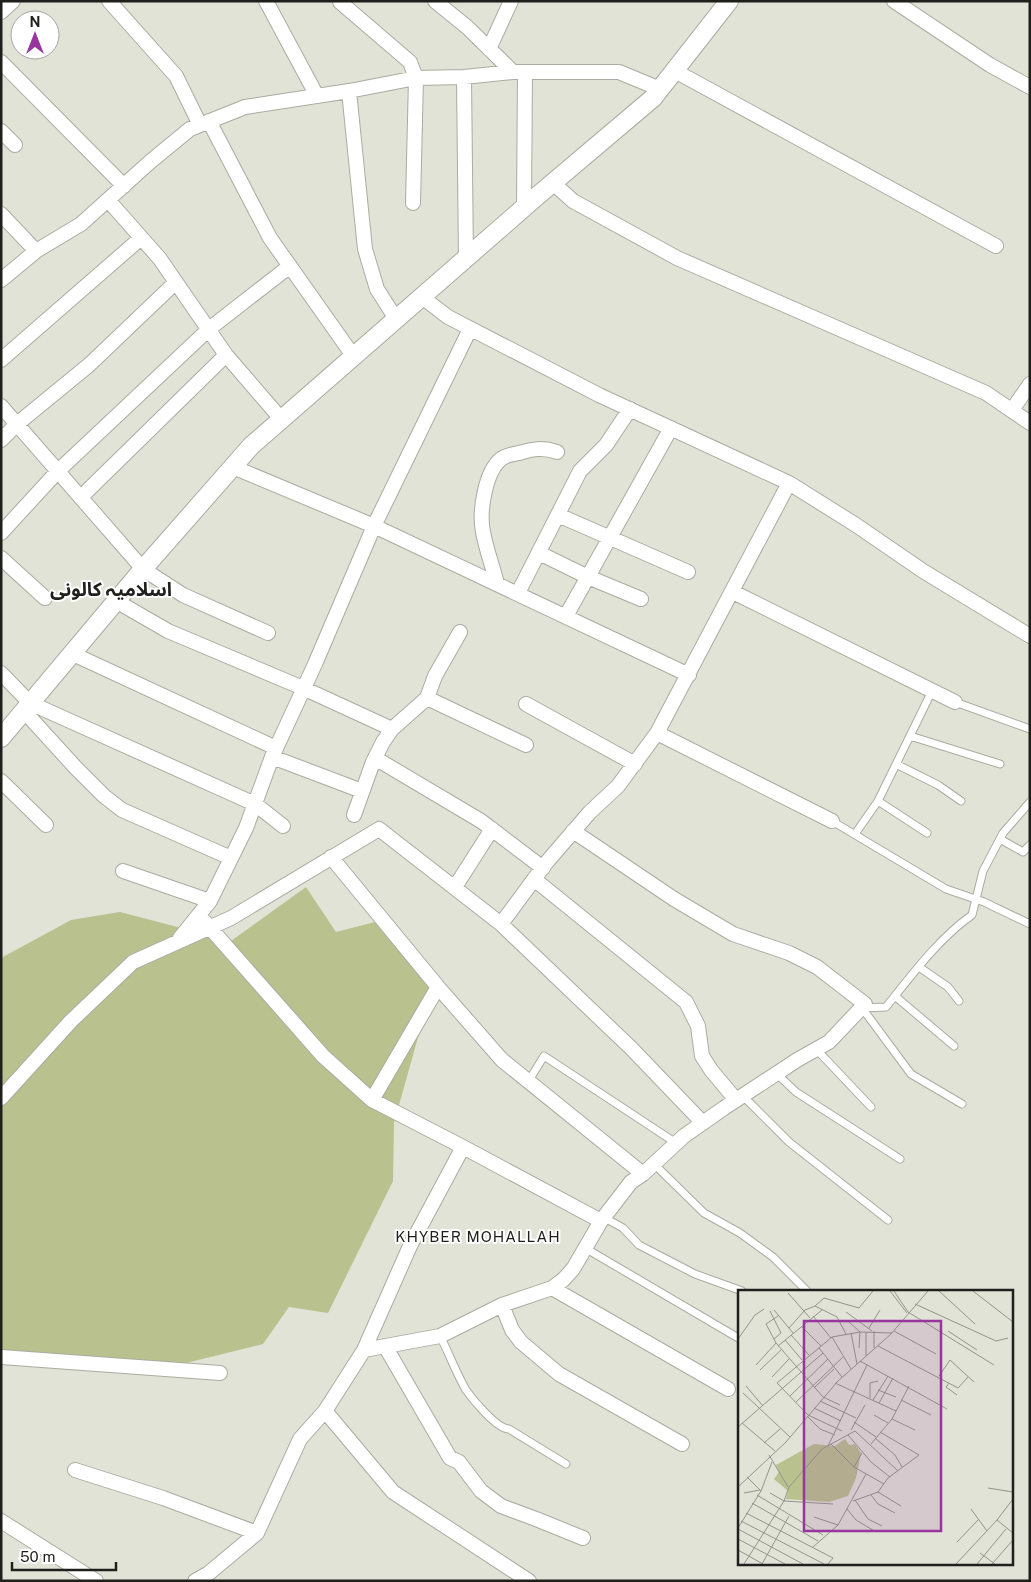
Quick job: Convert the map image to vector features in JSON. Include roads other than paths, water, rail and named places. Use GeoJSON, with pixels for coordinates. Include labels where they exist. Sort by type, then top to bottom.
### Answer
{"type":"FeatureCollection","features":[{"type":"Feature","properties":{"kind":"street"},"geometry":{"type":"LineString","coordinates":[[1,12],[12,1]]}},
{"type":"Feature","properties":{"kind":"street"},"geometry":{"type":"LineString","coordinates":[[109,1],[176,76],[270,238],[354,357]]}},
{"type":"Feature","properties":{"kind":"street"},"geometry":{"type":"LineString","coordinates":[[266,1],[317,96]]}},
{"type":"Feature","properties":{"kind":"street"},"geometry":{"type":"LineString","coordinates":[[435,1],[519,72],[524,207]]}},
{"type":"Feature","properties":{"kind":"street"},"geometry":{"type":"LineString","coordinates":[[490,49],[510,1]]}},
{"type":"Feature","properties":{"kind":"street"},"geometry":{"type":"LineString","coordinates":[[1,738],[143,569],[252,446],[524,207],[653,98],[729,1]]}},
{"type":"Feature","properties":{"kind":"street"},"geometry":{"type":"LineString","coordinates":[[894,1],[990,65],[1030,87]]}},
{"type":"Feature","properties":{"kind":"street"},"geometry":{"type":"LineString","coordinates":[[340,2],[410,62],[416,78],[413,203]]}},
{"type":"Feature","properties":{"kind":"street"},"geometry":{"type":"LineString","coordinates":[[1,62],[124,186]]}},
{"type":"Feature","properties":{"kind":"street"},"geometry":{"type":"LineString","coordinates":[[675,71],[996,246]]}},
{"type":"Feature","properties":{"kind":"street"},"geometry":{"type":"LineString","coordinates":[[1,280],[36,251],[81,224],[190,129],[244,107],[416,78],[464,77],[519,72],[619,72],[660,89]]}},
{"type":"Feature","properties":{"kind":"street"},"geometry":{"type":"LineString","coordinates":[[464,77],[466,259]]}},
{"type":"Feature","properties":{"kind":"street"},"geometry":{"type":"LineString","coordinates":[[349,90],[365,249],[377,289],[396,320]]}},
{"type":"Feature","properties":{"kind":"street"},"geometry":{"type":"LineString","coordinates":[[1,131],[15,145]]}},
{"type":"Feature","properties":{"kind":"street"},"geometry":{"type":"LineString","coordinates":[[553,183],[573,201],[677,258],[986,393],[1030,423]]}},
{"type":"Feature","properties":{"kind":"street"},"geometry":{"type":"LineString","coordinates":[[108,200],[160,259],[226,355],[282,420]]}},
{"type":"Feature","properties":{"kind":"street"},"geometry":{"type":"LineString","coordinates":[[1,214],[36,251]]}},
{"type":"Feature","properties":{"kind":"street"},"geometry":{"type":"LineString","coordinates":[[1,360],[142,238]]}},
{"type":"Feature","properties":{"kind":"street"},"geometry":{"type":"LineString","coordinates":[[1,532],[58,471],[209,329],[290,266]]}},
{"type":"Feature","properties":{"kind":"street"},"geometry":{"type":"LineString","coordinates":[[1,440],[17,424],[89,365],[176,282]]}},
{"type":"Feature","properties":{"kind":"street"},"geometry":{"type":"LineString","coordinates":[[422,296],[448,317],[470,329],[630,409],[789,483],[856,525],[923,571],[1030,636]]}},
{"type":"Feature","properties":{"kind":"street"},"geometry":{"type":"LineString","coordinates":[[178,941],[210,901],[246,828],[274,753],[374,526],[470,329]]}},
{"type":"Feature","properties":{"kind":"street"},"geometry":{"type":"LineString","coordinates":[[81,497],[226,355]]}},
{"type":"Feature","properties":{"kind":"street"},"geometry":{"type":"LineString","coordinates":[[1012,410],[1030,384]]}},
{"type":"Feature","properties":{"kind":"street"},"geometry":{"type":"LineString","coordinates":[[1,406],[143,569],[183,595],[268,633]]}},
{"type":"Feature","properties":{"kind":"street"},"geometry":{"type":"LineString","coordinates":[[518,593],[580,471],[606,444],[630,409]]}},
{"type":"Feature","properties":{"kind":"street"},"geometry":{"type":"LineString","coordinates":[[566,616],[671,428]]}},
{"type":"Feature","properties":{"kind":"street"},"geometry":{"type":"LineString","coordinates":[[497,584],[483,531],[482,520],[483,506],[495,465],[502,457],[544,448],[557,452]]}},
{"type":"Feature","properties":{"kind":"street"},"geometry":{"type":"LineString","coordinates":[[233,468],[374,526],[689,675]]}},
{"type":"Feature","properties":{"kind":"street"},"geometry":{"type":"LineString","coordinates":[[501,924],[538,873],[590,812],[618,786],[657,733],[789,483]]}},
{"type":"Feature","properties":{"kind":"street"},"geometry":{"type":"LineString","coordinates":[[558,515],[688,572]]}},
{"type":"Feature","properties":{"kind":"street"},"geometry":{"type":"LineString","coordinates":[[539,553],[588,577],[641,599]]}},
{"type":"Feature","properties":{"kind":"street"},"geometry":{"type":"LineString","coordinates":[[1,558],[45,598]]}},
{"type":"Feature","properties":{"kind":"street"},"geometry":{"type":"LineString","coordinates":[[733,592],[955,702]]}},
{"type":"Feature","properties":{"kind":"street"},"geometry":{"type":"LineString","coordinates":[[116,601],[168,631],[392,728]]}},
{"type":"Feature","properties":{"kind":"street"},"geometry":{"type":"LineString","coordinates":[[354,814],[375,758],[392,728],[427,698],[435,676],[460,632]]}},
{"type":"Feature","properties":{"kind":"street"},"geometry":{"type":"LineString","coordinates":[[73,654],[274,753],[362,791]]}},
{"type":"Feature","properties":{"kind":"street"},"geometry":{"type":"LineString","coordinates":[[1,673],[75,767],[104,796],[122,810],[231,858]]}},
{"type":"Feature","properties":{"kind":"street"},"geometry":{"type":"LineString","coordinates":[[427,698],[526,745]]}},
{"type":"Feature","properties":{"kind":"street"},"geometry":{"type":"LineString","coordinates":[[526,704],[635,764]]}},
{"type":"Feature","properties":{"kind":"street"},"geometry":{"type":"LineString","coordinates":[[27,707],[255,804],[283,826]]}},
{"type":"Feature","properties":{"kind":"street"},"geometry":{"type":"LineString","coordinates":[[657,733],[832,821]]}},
{"type":"Feature","properties":{"kind":"street"},"geometry":{"type":"LineString","coordinates":[[375,758],[492,829],[538,873],[686,1002],[698,1026],[702,1056],[710,1070],[740,1098]]}},
{"type":"Feature","properties":{"kind":"street"},"geometry":{"type":"LineString","coordinates":[[1,781],[46,825]]}},
{"type":"Feature","properties":{"kind":"street"},"geometry":{"type":"LineString","coordinates":[[1,1098],[71,1020],[134,962],[231,918],[379,829],[501,924],[631,1048],[703,1123]]}},
{"type":"Feature","properties":{"kind":"street"},"geometry":{"type":"LineString","coordinates":[[454,888],[492,829]]}},
{"type":"Feature","properties":{"kind":"street"},"geometry":{"type":"LineString","coordinates":[[364,1350],[440,1336],[502,1305],[552,1288],[563,1280],[573,1268],[602,1219],[631,1182],[643,1174],[676,1143],[703,1123],[829,1042],[865,1004],[817,967],[789,953],[733,934],[674,899],[573,831]]}},
{"type":"Feature","properties":{"kind":"street"},"geometry":{"type":"LineString","coordinates":[[331,857],[438,988],[502,1060],[643,1174]]}},
{"type":"Feature","properties":{"kind":"street"},"geometry":{"type":"LineString","coordinates":[[123,871],[210,901]]}},
{"type":"Feature","properties":{"kind":"street"},"geometry":{"type":"LineString","coordinates":[[199,916],[323,1056],[372,1100],[602,1219]]}},
{"type":"Feature","properties":{"kind":"street"},"geometry":{"type":"LineString","coordinates":[[372,1100],[438,988]]}},
{"type":"Feature","properties":{"kind":"street"},"geometry":{"type":"LineString","coordinates":[[195,1581],[211,1577],[257,1533],[300,1439],[326,1411],[364,1350],[410,1246],[463,1147]]}},
{"type":"Feature","properties":{"kind":"street"},"geometry":{"type":"LineString","coordinates":[[552,1288],[728,1389]]}},
{"type":"Feature","properties":{"kind":"street"},"geometry":{"type":"LineString","coordinates":[[502,1305],[512,1330],[521,1342],[559,1374],[682,1444]]}},
{"type":"Feature","properties":{"kind":"street"},"geometry":{"type":"LineString","coordinates":[[385,1346],[450,1458],[459,1462],[481,1492],[501,1506],[536,1518],[583,1538]]}},
{"type":"Feature","properties":{"kind":"street"},"geometry":{"type":"LineString","coordinates":[[1,1357],[220,1373]]}},
{"type":"Feature","properties":{"kind":"street"},"geometry":{"type":"LineString","coordinates":[[326,1411],[393,1492],[529,1581]]}},
{"type":"Feature","properties":{"kind":"street"},"geometry":{"type":"LineString","coordinates":[[75,1470],[163,1498],[257,1533]]}},
{"type":"Feature","properties":{"kind":"street"},"geometry":{"type":"LineString","coordinates":[[1,1521],[96,1581]]}},
{"type":"Feature","properties":{"kind":"lane"},"geometry":{"type":"LineString","coordinates":[[855,834],[878,801],[932,691]]}},
{"type":"Feature","properties":{"kind":"lane"},"geometry":{"type":"LineString","coordinates":[[955,702],[1030,729]]}},
{"type":"Feature","properties":{"kind":"lane"},"geometry":{"type":"LineString","coordinates":[[910,736],[1000,764]]}},
{"type":"Feature","properties":{"kind":"lane"},"geometry":{"type":"LineString","coordinates":[[896,764],[938,785],[961,802]]}},
{"type":"Feature","properties":{"kind":"lane"},"geometry":{"type":"LineString","coordinates":[[878,801],[927,833]]}},
{"type":"Feature","properties":{"kind":"lane"},"geometry":{"type":"LineString","coordinates":[[862,1008],[886,1007],[958,924],[972,915],[983,871],[1003,833],[1030,802]]}},
{"type":"Feature","properties":{"kind":"lane"},"geometry":{"type":"LineString","coordinates":[[832,821],[946,889],[976,899],[1030,924]]}},
{"type":"Feature","properties":{"kind":"lane"},"geometry":{"type":"LineString","coordinates":[[1000,839],[1022,852],[1030,844]]}},
{"type":"Feature","properties":{"kind":"lane"},"geometry":{"type":"LineString","coordinates":[[919,967],[948,988],[958,1001]]}},
{"type":"Feature","properties":{"kind":"lane"},"geometry":{"type":"LineString","coordinates":[[895,996],[954,1046]]}},
{"type":"Feature","properties":{"kind":"lane"},"geometry":{"type":"LineString","coordinates":[[862,1008],[911,1074],[962,1104]]}},
{"type":"Feature","properties":{"kind":"lane"},"geometry":{"type":"LineString","coordinates":[[816,1049],[871,1107]]}},
{"type":"Feature","properties":{"kind":"lane"},"geometry":{"type":"LineString","coordinates":[[528,1082],[544,1056],[676,1143]]}},
{"type":"Feature","properties":{"kind":"lane"},"geometry":{"type":"LineString","coordinates":[[777,1074],[796,1092],[900,1159]]}},
{"type":"Feature","properties":{"kind":"lane"},"geometry":{"type":"LineString","coordinates":[[740,1098],[789,1142],[888,1220]]}},
{"type":"Feature","properties":{"kind":"lane"},"geometry":{"type":"LineString","coordinates":[[654,1164],[704,1212],[740,1233],[773,1257],[806,1290]]}},
{"type":"Feature","properties":{"kind":"lane"},"geometry":{"type":"LineString","coordinates":[[602,1219],[623,1228],[639,1245],[695,1274],[739,1290]]}},
{"type":"Feature","properties":{"kind":"lane"},"geometry":{"type":"LineString","coordinates":[[585,1248],[738,1338]]}},
{"type":"Feature","properties":{"kind":"lane"},"geometry":{"type":"LineString","coordinates":[[440,1336],[467,1390],[491,1419],[504,1429],[509,1429],[566,1464]]}},
{"type":"Feature","properties":{"kind":"district","name":"اسلامیہ کالونی"},"geometry":{"type":"Point","coordinates":[111,589]}},
{"type":"Feature","properties":{"kind":"district","name":"KHYBER MOHALLAH"},"geometry":{"type":"Point","coordinates":[478,1237]}}]}
